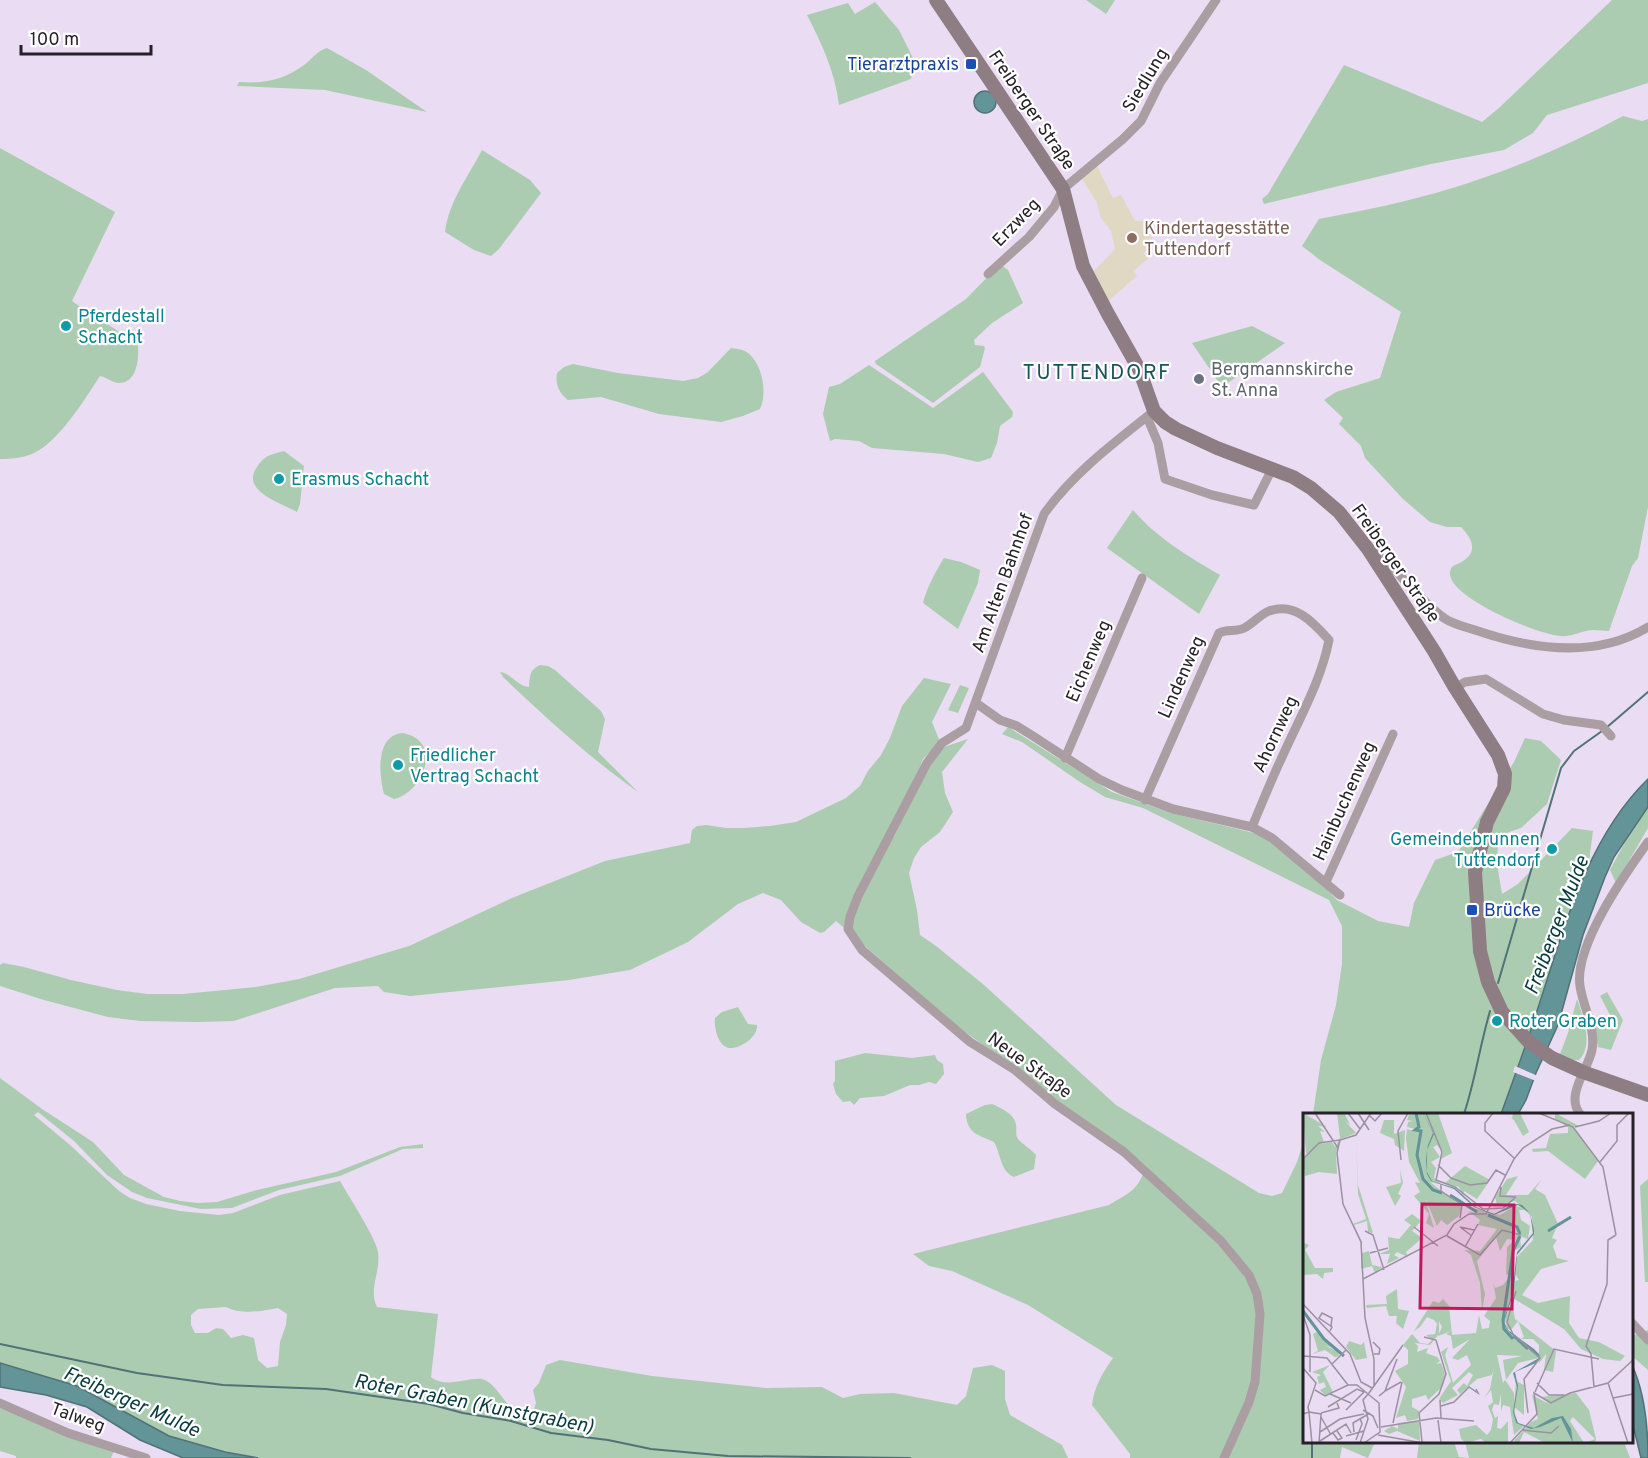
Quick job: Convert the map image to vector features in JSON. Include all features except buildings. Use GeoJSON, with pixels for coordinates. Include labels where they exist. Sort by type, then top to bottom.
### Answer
{"type":"FeatureCollection","features":[{"type":"Feature","properties":{"kind":"street","name":"Freiberger Straße"},"geometry":{"type":"LineString","coordinates":[[936,0],[1063,189],[1083,266],[1139,369],[1150,414],[1217,448],[1293,477],[1311,488],[1340,512],[1368,549],[1498,755],[1505,774],[1504,789],[1487,822],[1474,872],[1480,951],[1488,982],[1502,1012],[1529,1042],[1552,1058],[1578,1070],[1648,1095]]}},
{"type":"Feature","properties":{"kind":"street","name":"Siedlung"},"geometry":{"type":"LineString","coordinates":[[1063,189],[1141,121],[1160,82],[1216,0]]}},
{"type":"Feature","properties":{"kind":"street","name":"Erzweg"},"geometry":{"type":"LineString","coordinates":[[988,274],[1029,237],[1054,207],[1063,189]]}},
{"type":"Feature","properties":{"kind":"street"},"geometry":{"type":"LineString","coordinates":[[1150,414],[1166,479],[1212,495],[1254,505],[1272,469]]}},
{"type":"Feature","properties":{"kind":"street","name":"Am Alten Bahnhof"},"geometry":{"type":"LineString","coordinates":[[976,703],[1044,514],[1054,500],[1090,463],[1150,414]]}},
{"type":"Feature","properties":{"kind":"street"},"geometry":{"type":"LineString","coordinates":[[1368,549],[1383,558],[1448,621],[1500,639],[1530,644],[1595,647],[1624,640],[1648,627]]}},
{"type":"Feature","properties":{"kind":"street","name":"Eichenweg"},"geometry":{"type":"LineString","coordinates":[[1065,758],[1142,578]]}},
{"type":"Feature","properties":{"kind":"street","name":"Lindenweg"},"geometry":{"type":"LineString","coordinates":[[1145,800],[1219,633],[1225,630],[1244,629],[1269,611],[1296,612],[1311,620],[1329,640],[1326,654]]}},
{"type":"Feature","properties":{"kind":"street","name":"Ahornweg"},"geometry":{"type":"LineString","coordinates":[[1252,827],[1282,755],[1310,699],[1326,654]]}},
{"type":"Feature","properties":{"kind":"street"},"geometry":{"type":"LineString","coordinates":[[1455,688],[1465,682],[1486,679],[1543,714],[1564,720],[1601,725],[1608,732]]}},
{"type":"Feature","properties":{"kind":"street"},"geometry":{"type":"LineString","coordinates":[[976,703],[1000,720],[1017,726],[1099,779],[1145,800],[1173,809],[1252,827],[1272,838],[1340,895]]}},
{"type":"Feature","properties":{"kind":"street","name":"Neue Straße"},"geometry":{"type":"LineString","coordinates":[[976,703],[966,728],[942,743],[927,763],[858,896],[850,916],[848,929],[862,950],[970,1042],[1015,1070],[1055,1104],[1124,1152],[1221,1240],[1249,1275],[1257,1294],[1260,1314],[1255,1382],[1249,1402],[1224,1458]]}},
{"type":"Feature","properties":{"kind":"street","name":"Hainbuchenweg"},"geometry":{"type":"LineString","coordinates":[[1326,882],[1393,734]]}},
{"type":"Feature","properties":{"kind":"street"},"geometry":{"type":"LineString","coordinates":[[1579,1113],[1574,1103],[1578,1070],[1592,1049],[1588,1015],[1580,987],[1584,957],[1589,940],[1625,873],[1648,842]]}},
{"type":"Feature","properties":{"kind":"street"},"geometry":{"type":"LineString","coordinates":[[1633,1324],[1648,1340]]}},
{"type":"Feature","properties":{"kind":"street","name":"Talweg"},"geometry":{"type":"LineString","coordinates":[[0,1403],[68,1432],[146,1458]]}},
{"type":"Feature","properties":{"kind":"shaded area"},"geometry":{"type":"Polygon","coordinates":[[[1086,0],[1115,0],[1106,14],[1086,0]]]}},
{"type":"Feature","properties":{"kind":"shaded area"},"geometry":{"type":"Polygon","coordinates":[[[1612,0],[1648,0],[1648,83],[1547,115],[1533,133],[1504,150],[1431,164],[1264,204],[1262,199],[1268,194],[1344,65],[1482,122],[1612,0]]]}},
{"type":"Feature","properties":{"kind":"shaded area"},"geometry":{"type":"Polygon","coordinates":[[[875,2],[899,30],[915,62],[911,79],[839,105],[827,58],[807,15],[848,3],[855,14],[875,2]]]}},
{"type":"Feature","properties":{"kind":"shaded area"},"geometry":{"type":"Polygon","coordinates":[[[327,48],[366,70],[427,112],[325,90],[237,86],[239,82],[265,81],[289,74],[327,48]]]}},
{"type":"Feature","properties":{"kind":"shaded area"},"geometry":{"type":"Polygon","coordinates":[[[985,91],[993,94],[996,102],[993,110],[985,113],[977,110],[974,102],[977,94],[985,91]]]}},
{"type":"Feature","properties":{"kind":"shaded area"},"geometry":{"type":"Polygon","coordinates":[[[1623,116],[1642,121],[1648,119],[1648,507],[1638,558],[1632,566],[1609,631],[1589,630],[1560,636],[1515,622],[1478,603],[1463,592],[1453,582],[1450,572],[1453,566],[1463,561],[1471,553],[1472,544],[1468,535],[1461,527],[1447,527],[1430,522],[1403,499],[1365,458],[1361,446],[1339,424],[1343,418],[1324,400],[1336,392],[1380,378],[1401,312],[1302,246],[1319,219],[1433,194],[1489,176],[1571,142],[1623,116]]]}},
{"type":"Feature","properties":{"kind":"shaded area"},"geometry":{"type":"Polygon","coordinates":[[[0,148],[115,212],[72,301],[138,346],[138,351],[136,369],[130,379],[119,383],[100,376],[70,420],[42,448],[32,454],[0,459],[0,148]]]}},
{"type":"Feature","properties":{"kind":"shaded area"},"geometry":{"type":"Polygon","coordinates":[[[482,150],[530,180],[541,193],[499,249],[491,256],[474,250],[445,232],[450,210],[482,150]]]}},
{"type":"Feature","properties":{"kind":"shaded area","name":"Kindertagesstätte Tuttendorf"},"geometry":{"type":"Polygon","coordinates":[[[1097,166],[1113,198],[1121,195],[1135,221],[1147,221],[1147,232],[1156,244],[1143,253],[1148,259],[1133,271],[1137,276],[1108,301],[1094,271],[1115,249],[1111,231],[1101,218],[1097,203],[1081,177],[1097,166]]]}},
{"type":"Feature","properties":{"kind":"shaded area"},"geometry":{"type":"Polygon","coordinates":[[[1000,264],[1008,270],[1023,303],[992,323],[974,340],[975,345],[985,348],[980,367],[933,403],[876,364],[875,361],[966,299],[1000,264]]]}},
{"type":"Feature","properties":{"kind":"shaded area"},"geometry":{"type":"Polygon","coordinates":[[[1252,326],[1285,343],[1222,387],[1192,343],[1252,326]]]}},
{"type":"Feature","properties":{"kind":"shaded area"},"geometry":{"type":"Polygon","coordinates":[[[731,348],[745,351],[756,362],[762,377],[762,402],[760,409],[721,422],[659,414],[601,397],[568,400],[557,385],[557,373],[573,364],[618,373],[683,381],[698,378],[708,372],[731,348]]]}},
{"type":"Feature","properties":{"kind":"shaded area"},"geometry":{"type":"Polygon","coordinates":[[[869,365],[933,408],[983,372],[1013,412],[1012,417],[1000,426],[991,458],[978,462],[944,454],[872,448],[859,441],[835,439],[830,441],[823,414],[829,387],[840,384],[869,365]]]}},
{"type":"Feature","properties":{"kind":"shaded area"},"geometry":{"type":"Polygon","coordinates":[[[284,451],[304,466],[297,512],[265,495],[254,483],[253,475],[263,460],[284,451]]]}},
{"type":"Feature","properties":{"kind":"shaded area"},"geometry":{"type":"Polygon","coordinates":[[[1133,510],[1163,538],[1220,575],[1199,614],[1107,548],[1133,510]]]}},
{"type":"Feature","properties":{"kind":"shaded area"},"geometry":{"type":"Polygon","coordinates":[[[944,558],[980,570],[978,583],[958,629],[923,603],[934,575],[944,558]]]}},
{"type":"Feature","properties":{"kind":"shaded area"},"geometry":{"type":"Polygon","coordinates":[[[540,665],[555,670],[601,711],[605,719],[598,752],[638,792],[569,737],[500,672],[529,687],[532,672],[540,665]]]}},
{"type":"Feature","properties":{"kind":"shaded area"},"geometry":{"type":"Polygon","coordinates":[[[924,678],[951,684],[932,722],[940,742],[923,759],[893,839],[919,785],[941,748],[968,739],[942,772],[945,793],[953,812],[940,832],[921,847],[909,873],[920,935],[984,985],[1116,1105],[1259,1193],[1272,1196],[1282,1193],[1303,1143],[1303,1443],[1375,1443],[1368,1458],[1342,1447],[1340,1458],[1130,1458],[1130,1454],[1092,1405],[1100,1380],[1113,1358],[1028,1305],[952,1271],[929,1266],[913,1254],[1109,1205],[1128,1194],[1136,1186],[1146,1166],[956,1025],[836,921],[820,933],[801,922],[781,900],[763,893],[738,904],[688,942],[630,970],[569,980],[410,996],[384,992],[378,986],[335,988],[234,1021],[140,1021],[108,1017],[0,986],[0,965],[3,963],[117,990],[147,994],[183,994],[256,987],[299,979],[409,946],[512,898],[605,861],[690,843],[692,830],[697,826],[744,828],[796,822],[846,798],[860,786],[881,755],[902,706],[924,678]]]}},
{"type":"Feature","properties":{"kind":"shaded area"},"geometry":{"type":"Polygon","coordinates":[[[960,685],[969,688],[958,713],[948,710],[960,685]]]}},
{"type":"Feature","properties":{"kind":"shaded area"},"geometry":{"type":"Polygon","coordinates":[[[1008,727],[1112,792],[1171,813],[1254,833],[1268,840],[1318,880],[1337,900],[1378,921],[1409,927],[1414,903],[1435,860],[1458,852],[1514,762],[1525,738],[1541,741],[1561,760],[1547,804],[1521,828],[1506,833],[1498,842],[1497,864],[1502,894],[1518,884],[1572,828],[1593,831],[1588,869],[1560,936],[1501,1113],[1313,1113],[1321,1060],[1336,1005],[1342,964],[1342,926],[1329,900],[1143,808],[1105,797],[1022,742],[1002,734],[1008,727]]]}},
{"type":"Feature","properties":{"kind":"shaded area"},"geometry":{"type":"Polygon","coordinates":[[[402,733],[415,738],[423,745],[426,755],[425,766],[414,787],[394,799],[384,794],[381,758],[387,741],[402,733]]]}},
{"type":"Feature","properties":{"kind":"shaded area"},"geometry":{"type":"Polygon","coordinates":[[[1648,779],[1648,807],[1614,857],[1605,877],[1583,935],[1558,1025],[1526,1100],[1519,1113],[1501,1113],[1579,888],[1608,829],[1626,803],[1648,779]]]}},
{"type":"Feature","properties":{"kind":"shaded area"},"geometry":{"type":"Polygon","coordinates":[[[1648,807],[1648,828],[1616,883],[1610,870],[1630,833],[1648,807]]]}},
{"type":"Feature","properties":{"kind":"shaded area"},"geometry":{"type":"Polygon","coordinates":[[[1607,992],[1623,1020],[1611,1050],[1598,1047],[1593,1020],[1610,1015],[1600,996],[1607,992]]]}},
{"type":"Feature","properties":{"kind":"shaded area"},"geometry":{"type":"Polygon","coordinates":[[[1577,999],[1587,1039],[1586,1047],[1579,1060],[1571,1060],[1560,1054],[1577,999]]]}},
{"type":"Feature","properties":{"kind":"shaded area"},"geometry":{"type":"Polygon","coordinates":[[[738,1007],[748,1024],[757,1025],[757,1029],[748,1041],[738,1047],[725,1047],[719,1040],[715,1018],[722,1012],[738,1007]]]}},
{"type":"Feature","properties":{"kind":"shaded area"},"geometry":{"type":"Polygon","coordinates":[[[865,1053],[912,1058],[935,1055],[937,1060],[943,1064],[944,1074],[936,1084],[929,1082],[910,1085],[884,1096],[860,1098],[854,1105],[850,1101],[843,1102],[836,1094],[833,1084],[835,1061],[865,1053]]]}},
{"type":"Feature","properties":{"kind":"shaded area"},"geometry":{"type":"Polygon","coordinates":[[[0,1078],[93,1142],[124,1175],[164,1197],[180,1201],[217,1202],[257,1190],[336,1172],[400,1147],[423,1144],[423,1148],[403,1149],[340,1176],[279,1190],[232,1208],[201,1209],[147,1198],[132,1192],[107,1175],[74,1141],[38,1112],[34,1115],[119,1191],[146,1204],[180,1211],[219,1215],[233,1213],[280,1195],[340,1181],[368,1228],[378,1252],[374,1287],[377,1307],[438,1314],[431,1377],[443,1382],[482,1379],[494,1387],[512,1409],[524,1416],[533,1413],[536,1403],[533,1390],[539,1383],[546,1365],[560,1360],[652,1376],[766,1388],[822,1387],[843,1398],[860,1394],[894,1393],[957,1405],[966,1396],[973,1368],[992,1365],[1005,1371],[1005,1399],[1010,1415],[1062,1445],[1068,1458],[258,1458],[225,1452],[169,1436],[77,1386],[0,1363],[0,1078]],[[226,1307],[198,1309],[191,1315],[191,1325],[195,1333],[208,1333],[216,1328],[223,1329],[231,1338],[243,1335],[254,1338],[258,1360],[267,1368],[278,1366],[280,1342],[287,1314],[278,1308],[252,1312],[226,1307]]]}},
{"type":"Feature","properties":{"kind":"shaded area"},"geometry":{"type":"Polygon","coordinates":[[[992,1104],[1007,1112],[1015,1121],[1018,1139],[1036,1155],[1034,1169],[1014,1177],[1009,1174],[1003,1166],[994,1142],[971,1130],[966,1114],[992,1104]]]}},
{"type":"Feature","properties":{"kind":"shaded area"},"geometry":{"type":"Polygon","coordinates":[[[1648,1179],[1648,1282],[1645,1282],[1640,1186],[1648,1179]]]}},
{"type":"Feature","properties":{"kind":"shaded area"},"geometry":{"type":"Polygon","coordinates":[[[1648,1330],[1648,1370],[1633,1357],[1633,1336],[1648,1330]]]}},
{"type":"Feature","properties":{"kind":"shaded area"},"geometry":{"type":"Polygon","coordinates":[[[0,1363],[77,1386],[169,1436],[225,1452],[258,1458],[183,1458],[140,1440],[87,1407],[46,1395],[0,1387],[0,1363]]]}},
{"type":"Feature","properties":{"kind":"shaded area"},"geometry":{"type":"Polygon","coordinates":[[[1633,1368],[1645,1410],[1648,1458],[1641,1458],[1633,1425],[1633,1368]]]}},
{"type":"Feature","properties":{"kind":"shaded area"},"geometry":{"type":"Polygon","coordinates":[[[0,1406],[114,1451],[111,1458],[16,1458],[16,1456],[0,1451],[0,1406]]]}},
{"type":"Feature","properties":{"kind":"shaded area"},"geometry":{"type":"Polygon","coordinates":[[[1419,1443],[1454,1443],[1459,1457],[1469,1458],[1417,1458],[1419,1443]]]}},
{"type":"Feature","properties":{"kind":"shaded area"},"geometry":{"type":"Polygon","coordinates":[[[1465,1443],[1624,1443],[1630,1458],[1469,1458],[1465,1443]]]}},
{"type":"Feature","properties":{"kind":"pier"},"geometry":{"type":"Polygon","coordinates":[[[1515,1066],[1538,1076],[1536,1081],[1513,1072],[1515,1066]]]}},
{"type":"Feature","properties":{"kind":"waterway","name":"Roter Graben (Kunstgraben)"},"geometry":{"type":"LineString","coordinates":[[1606,728],[1648,692]]}},
{"type":"Feature","properties":{"kind":"waterway","name":"Roter Graben (Kunstgraben)"},"geometry":{"type":"LineString","coordinates":[[1498,983],[1561,768],[1574,751],[1602,731]]}},
{"type":"Feature","properties":{"kind":"waterway","name":"Roter Graben (Kunstgraben)"},"geometry":{"type":"LineString","coordinates":[[1464,1113],[1490,1011]]}},
{"type":"Feature","properties":{"kind":"waterway","name":"Roter Graben (Kunstgraben)"},"geometry":{"type":"LineString","coordinates":[[0,1344],[137,1373],[223,1385],[326,1389],[429,1404],[463,1413],[511,1421],[551,1433],[608,1440],[651,1449],[728,1456],[910,1458]]}},
{"type":"Feature","properties":{"kind":"waterway","name":"Roter Graben (Kunstgraben)"},"geometry":{"type":"LineString","coordinates":[[1312,1443],[1312,1458]]}},
{"type":"Feature","properties":{"kind":"place","name":"Tierarztpraxis"},"geometry":{"type":"Point","coordinates":[971,64]}},
{"type":"Feature","properties":{"kind":"place","name":"Kindertagesstätte Tuttendorf"},"geometry":{"type":"Point","coordinates":[1132,238]}},
{"type":"Feature","properties":{"kind":"place","name":"Pferdestall Schacht"},"geometry":{"type":"Point","coordinates":[66,326]}},
{"type":"Feature","properties":{"kind":"place","name":"Bergmannskirche St. Anna"},"geometry":{"type":"Point","coordinates":[1199,379]}},
{"type":"Feature","properties":{"kind":"place","name":"Erasmus Schacht"},"geometry":{"type":"Point","coordinates":[279,479]}},
{"type":"Feature","properties":{"kind":"place","name":"Friedlicher Vertrag Schacht"},"geometry":{"type":"Point","coordinates":[398,765]}},
{"type":"Feature","properties":{"kind":"place","name":"Gemeindebrunnen Tuttendorf"},"geometry":{"type":"Point","coordinates":[1552,849]}},
{"type":"Feature","properties":{"kind":"place","name":"Brücke"},"geometry":{"type":"Point","coordinates":[1472,910]}},
{"type":"Feature","properties":{"kind":"place","name":"Roter Graben"},"geometry":{"type":"Point","coordinates":[1497,1021]}},
{"type":"Feature","properties":{"kind":"district","name":"TUTTENDORF"},"geometry":{"type":"Point","coordinates":[1097,372]}},
{"type":"Feature","properties":{"kind":"water label","name":"Freiberger Mulde"},"geometry":{"type":"Point","coordinates":[1556,925]}},
{"type":"Feature","properties":{"kind":"water label","name":"Freiberger Mulde"},"geometry":{"type":"Point","coordinates":[132,1401]}}]}
